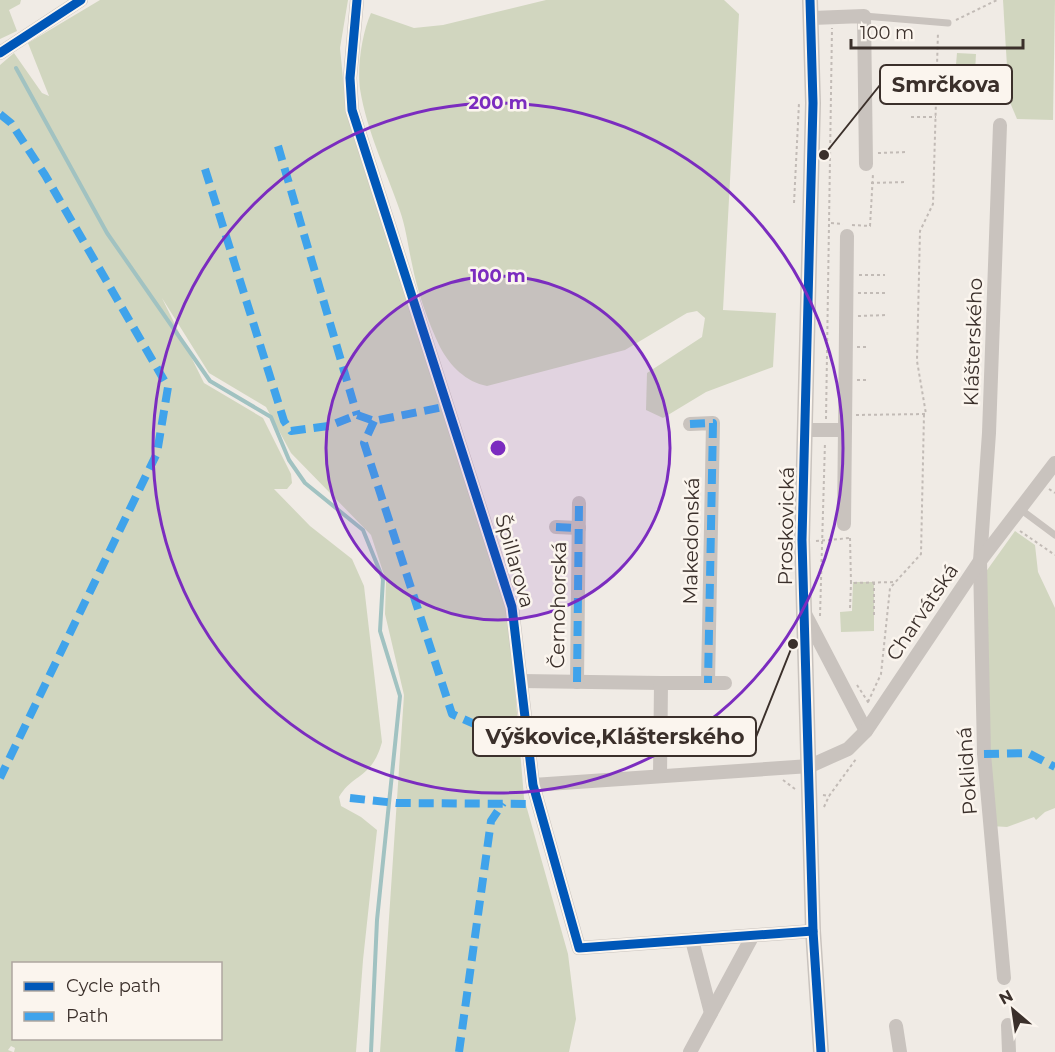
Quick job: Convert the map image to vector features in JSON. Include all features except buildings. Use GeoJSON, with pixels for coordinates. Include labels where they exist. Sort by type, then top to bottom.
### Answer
{"type":"FeatureCollection","features":[{"type":"Feature","properties":{"kind":"street"},"geometry":{"type":"LineString","coordinates":[[0,53],[81,0]]}},
{"type":"Feature","properties":{"kind":"street","name":"Špillarova"},"geometry":{"type":"LineString","coordinates":[[357,0],[350,78],[352,110],[512,607],[533,785],[579,948],[813,931]]}},
{"type":"Feature","properties":{"kind":"street","name":"Proskovická"},"geometry":{"type":"LineString","coordinates":[[810,0],[812,18],[807,430],[802,540],[812,615],[810,766],[813,931],[821,1052]]}},
{"type":"Feature","properties":{"kind":"street"},"geometry":{"type":"LineString","coordinates":[[812,18],[864,16],[871,166]]}},
{"type":"Feature","properties":{"kind":"street","name":"Klášterského"},"geometry":{"type":"LineString","coordinates":[[980,561],[989,433],[999,124]]}},
{"type":"Feature","properties":{"kind":"street"},"geometry":{"type":"LineString","coordinates":[[848,532],[845,430],[851,232]]}},
{"type":"Feature","properties":{"kind":"street","name":"Makedonská"},"geometry":{"type":"LineString","coordinates":[[690,424],[713,423],[708,683]]}},
{"type":"Feature","properties":{"kind":"street"},"geometry":{"type":"LineString","coordinates":[[807,430],[845,430]]}},
{"type":"Feature","properties":{"kind":"street","name":"Charvátská"},"geometry":{"type":"LineString","coordinates":[[810,766],[848,749],[866,731],[980,561],[1055,463]]}},
{"type":"Feature","properties":{"kind":"street","name":"Černohorská"},"geometry":{"type":"LineString","coordinates":[[577,682],[579,503]]}},
{"type":"Feature","properties":{"kind":"street","name":"Černohorská"},"geometry":{"type":"LineString","coordinates":[[556,527],[579,528]]}},
{"type":"Feature","properties":{"kind":"street","name":"Poklidná"},"geometry":{"type":"LineString","coordinates":[[980,561],[984,754],[1004,978]]}},
{"type":"Feature","properties":{"kind":"street"},"geometry":{"type":"LineString","coordinates":[[812,615],[866,731]]}},
{"type":"Feature","properties":{"kind":"street"},"geometry":{"type":"LineString","coordinates":[[521,681],[725,683]]}},
{"type":"Feature","properties":{"kind":"street"},"geometry":{"type":"LineString","coordinates":[[660,776],[661,683]]}},
{"type":"Feature","properties":{"kind":"street"},"geometry":{"type":"LineString","coordinates":[[533,785],[810,766]]}},
{"type":"Feature","properties":{"kind":"street"},"geometry":{"type":"LineString","coordinates":[[690,1052],[752,937]]}},
{"type":"Feature","properties":{"kind":"street"},"geometry":{"type":"LineString","coordinates":[[692,940],[711,1013]]}},
{"type":"Feature","properties":{"kind":"street"},"geometry":{"type":"LineString","coordinates":[[1008,1025],[1009,1052]]}},
{"type":"Feature","properties":{"kind":"street"},"geometry":{"type":"LineString","coordinates":[[896,1026],[900,1052]]}},
{"type":"Feature","properties":{"kind":"lane"},"geometry":{"type":"LineString","coordinates":[[864,16],[948,23]]}},
{"type":"Feature","properties":{"kind":"lane"},"geometry":{"type":"LineString","coordinates":[[1020,509],[1055,535]]}},
{"type":"Feature","properties":{"kind":"path"},"geometry":{"type":"LineString","coordinates":[[948,23],[966,17],[996,0]]}},
{"type":"Feature","properties":{"kind":"path"},"geometry":{"type":"LineString","coordinates":[[812,615],[823,542],[831,223],[829,103],[832,17]]}},
{"type":"Feature","properties":{"kind":"path"},"geometry":{"type":"LineString","coordinates":[[868,703],[881,674],[890,588],[921,555],[924,414],[926,414],[917,361],[920,231],[933,204],[938,23]]}},
{"type":"Feature","properties":{"kind":"path"},"geometry":{"type":"LineString","coordinates":[[912,117],[936,117]]}},
{"type":"Feature","properties":{"kind":"path"},"geometry":{"type":"LineString","coordinates":[[831,223],[851,232],[870,226],[871,166],[877,153],[907,152]]}},
{"type":"Feature","properties":{"kind":"path"},"geometry":{"type":"LineString","coordinates":[[871,183],[907,182]]}},
{"type":"Feature","properties":{"kind":"path"},"geometry":{"type":"LineString","coordinates":[[853,275],[885,275]]}},
{"type":"Feature","properties":{"kind":"path"},"geometry":{"type":"LineString","coordinates":[[852,293],[885,293]]}},
{"type":"Feature","properties":{"kind":"path"},"geometry":{"type":"LineString","coordinates":[[852,316],[888,315]]}},
{"type":"Feature","properties":{"kind":"path"},"geometry":{"type":"LineString","coordinates":[[851,347],[869,347]]}},
{"type":"Feature","properties":{"kind":"path"},"geometry":{"type":"LineString","coordinates":[[851,380],[869,380]]}},
{"type":"Feature","properties":{"kind":"path"},"geometry":{"type":"LineString","coordinates":[[850,416],[924,414]]}},
{"type":"Feature","properties":{"kind":"path"},"geometry":{"type":"LineString","coordinates":[[1017,529],[1055,555]]}},
{"type":"Feature","properties":{"kind":"path"},"geometry":{"type":"LineString","coordinates":[[823,542],[848,532],[850,608]]}},
{"type":"Feature","properties":{"kind":"path"},"geometry":{"type":"LineString","coordinates":[[874,582],[874,615]]}},
{"type":"Feature","properties":{"kind":"path"},"geometry":{"type":"LineString","coordinates":[[851,583],[896,582]]}},
{"type":"Feature","properties":{"kind":"path"},"geometry":{"type":"LineString","coordinates":[[857,684],[868,703],[880,712]]}},
{"type":"Feature","properties":{"kind":"path"},"geometry":{"type":"LineString","coordinates":[[823,795],[829,796],[861,752]]}},
{"type":"Feature","properties":{"kind":"green space"},"geometry":{"type":"Polygon","coordinates":[[[0,0],[21,0],[20,4],[9,10],[17,31],[0,39],[0,0]]]}},
{"type":"Feature","properties":{"kind":"green space"},"geometry":{"type":"Polygon","coordinates":[[[100,0],[348,0],[340,48],[346,109],[509,616],[524,798],[568,954],[576,1019],[569,1052],[380,1052],[404,695],[385,614],[386,581],[371,535],[291,453],[266,407],[209,373],[162,298],[204,383],[263,418],[291,474],[292,483],[287,489],[274,489],[310,526],[352,559],[364,586],[382,742],[373,763],[344,789],[339,797],[341,806],[361,817],[377,830],[356,1052],[14,1052],[15,1048],[11,1046],[8,1050],[13,1052],[0,1052],[0,113],[4,116],[0,112],[0,65],[14,53],[42,93],[49,96],[28,43],[100,0]]]}},
{"type":"Feature","properties":{"kind":"green space"},"geometry":{"type":"Polygon","coordinates":[[[546,0],[724,0],[739,14],[723,310],[776,313],[773,367],[706,392],[663,418],[646,410],[647,373],[702,337],[705,318],[697,311],[687,313],[625,350],[487,386],[472,381],[454,367],[440,347],[423,306],[402,217],[367,120],[360,89],[359,71],[363,40],[371,13],[414,28],[443,25],[546,0]]]}},
{"type":"Feature","properties":{"kind":"green space"},"geometry":{"type":"Polygon","coordinates":[[[1003,0],[1055,0],[1053,120],[1017,119],[1009,100],[1003,0]]]}},
{"type":"Feature","properties":{"kind":"green space"},"geometry":{"type":"Polygon","coordinates":[[[957,53],[976,54],[974,89],[954,88],[957,53]]]}},
{"type":"Feature","properties":{"kind":"green space"},"geometry":{"type":"Polygon","coordinates":[[[1015,531],[1035,545],[1038,572],[1055,608],[1055,808],[1045,812],[1036,820],[1034,817],[1007,827],[991,826],[985,573],[1015,531]]]}},
{"type":"Feature","properties":{"kind":"green space"},"geometry":{"type":"Polygon","coordinates":[[[853,582],[874,582],[874,631],[841,632],[840,612],[852,611],[853,582]]]}},
{"type":"Feature","properties":{"kind":"waterway"},"geometry":{"type":"LineString","coordinates":[[16,68],[107,233],[210,381],[271,417],[289,460],[305,483],[363,530],[383,579],[380,631],[400,696],[377,920],[371,1052]]}},
{"type":"Feature","properties":{"kind":"marked path"},"geometry":{"type":"LineString","coordinates":[[0,114],[11,123],[45,175],[168,387],[157,453],[0,778]]}},
{"type":"Feature","properties":{"kind":"marked path"},"geometry":{"type":"LineString","coordinates":[[278,146],[357,415]]}},
{"type":"Feature","properties":{"kind":"marked path"},"geometry":{"type":"LineString","coordinates":[[205,169],[284,421],[291,431],[329,426],[357,415],[374,421],[448,406]]}},
{"type":"Feature","properties":{"kind":"marked path"},"geometry":{"type":"LineString","coordinates":[[374,421],[364,443],[452,714],[528,748]]}},
{"type":"Feature","properties":{"kind":"marked path"},"geometry":{"type":"LineString","coordinates":[[690,424],[713,423],[708,683]]}},
{"type":"Feature","properties":{"kind":"marked path"},"geometry":{"type":"LineString","coordinates":[[577,682],[579,503]]}},
{"type":"Feature","properties":{"kind":"marked path"},"geometry":{"type":"LineString","coordinates":[[556,527],[579,528]]}},
{"type":"Feature","properties":{"kind":"marked path"},"geometry":{"type":"LineString","coordinates":[[984,754],[1028,753],[1055,767]]}},
{"type":"Feature","properties":{"kind":"marked path"},"geometry":{"type":"LineString","coordinates":[[350,798],[396,803],[538,804]]}},
{"type":"Feature","properties":{"kind":"marked path"},"geometry":{"type":"LineString","coordinates":[[459,1052],[491,821],[503,803]]}},
{"type":"Feature","properties":{"kind":"cycle path"},"geometry":{"type":"LineString","coordinates":[[0,53],[81,0]]}},
{"type":"Feature","properties":{"kind":"cycle path"},"geometry":{"type":"LineString","coordinates":[[357,0],[350,78],[352,110],[512,607],[533,785],[579,948],[813,931]]}},
{"type":"Feature","properties":{"kind":"cycle path"},"geometry":{"type":"LineString","coordinates":[[810,0],[813,103],[802,540],[813,931],[821,1052]]}},
{"type":"Feature","properties":{"kind":"place","name":"Smrčkova"},"geometry":{"type":"Point","coordinates":[824,155]}},
{"type":"Feature","properties":{"kind":"place","name":"Výškovice,Klášterského"},"geometry":{"type":"Point","coordinates":[793,644]}}]}
